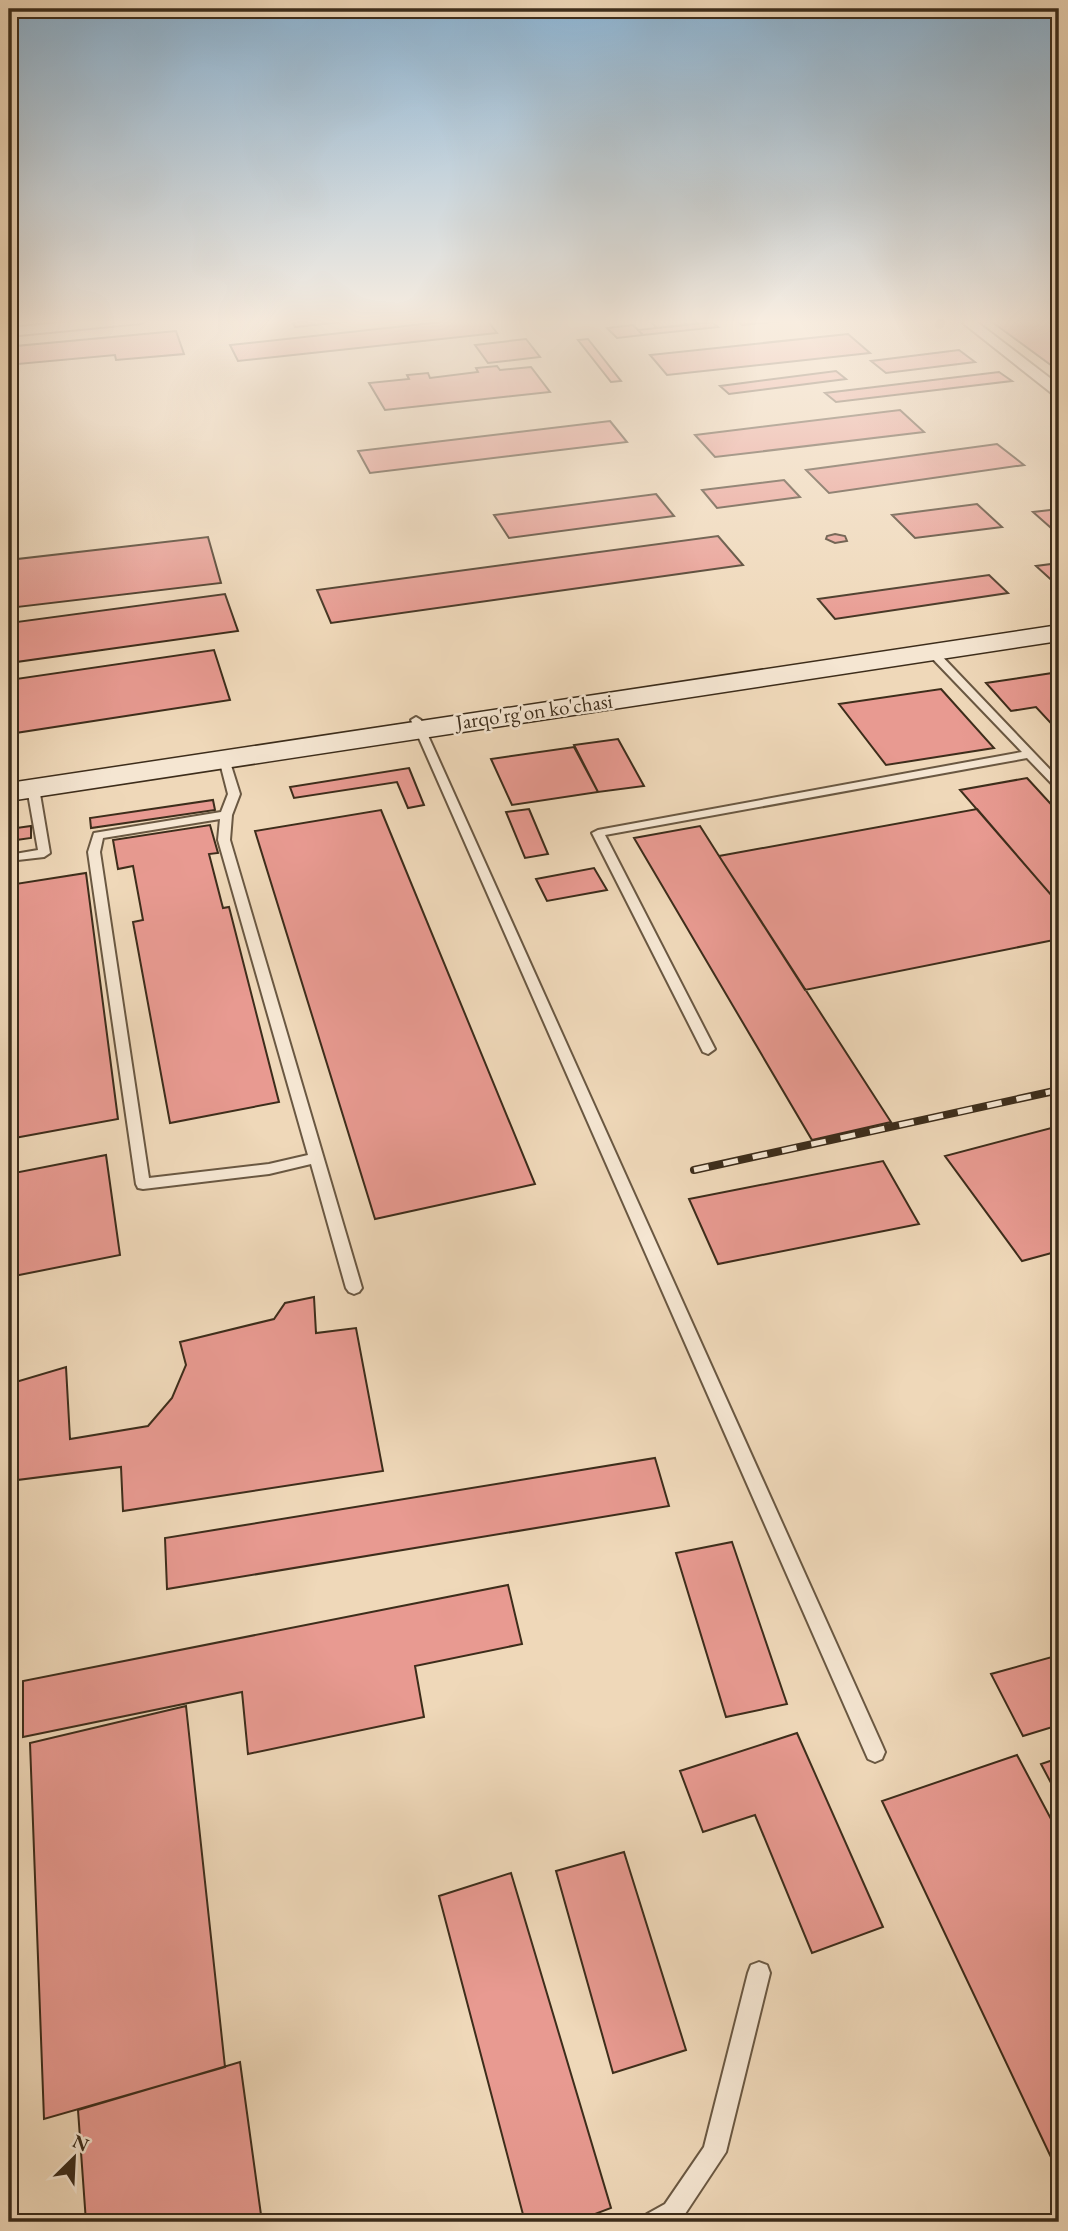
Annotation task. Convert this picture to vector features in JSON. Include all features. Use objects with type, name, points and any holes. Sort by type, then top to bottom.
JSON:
[{"type":"main road","name":"Jarqo'rg'on ko'chasi","points":[[17,788],[1059,625]]},
{"type":"main road","name":"Jarqo'rg'on ko'chasi","points":[[17,788],[224,759],[418,724],[1059,634]]},
{"type":"lane","points":[[932,652],[1059,785]]},
{"type":"lane","points":[[418,724],[875,1752]]},
{"type":"lane","points":[[708,1049],[598,833],[1029,754]]},
{"type":"lane","points":[[224,759],[234,794],[226,816],[224,840],[354,1287]]},
{"type":"lane","points":[[9,858],[44,853],[17,788]]},
{"type":"lane","points":[[226,816],[98,835],[94,852],[143,1184],[269,1169],[316,1158]]},
{"type":"lane","points":[[655,2222],[673,2212],[714,2152],[759,1973]]},
{"type":"building","points":[[592,423],[612,423],[627,442],[370,473],[358,451]]},
{"type":"building","points":[[792,423],[914,423],[924,432],[715,457],[695,435]]},
{"type":"building","points":[[997,444],[1024,465],[829,493],[806,470]]},
{"type":"building","points":[[784,480],[800,497],[717,508],[702,490]]},
{"type":"building","points":[[656,494],[674,516],[509,538],[494,515]]},
{"type":"building","points":[[977,504],[1002,527],[915,538],[892,515]]},
{"type":"building","points":[[1059,509],[1059,535],[1033,512]]},
{"type":"building","points":[[718,536],[743,565],[331,623],[317,590]]},
{"type":"building","points":[[827,536],[845,536],[847,541],[835,543],[826,539]]},
{"type":"building","points":[[208,537],[221,583],[9,608],[9,560]]},
{"type":"building","points":[[1059,563],[1059,586],[1036,566]]},
{"type":"building","points":[[989,575],[1008,593],[835,619],[818,599]]},
{"type":"building","points":[[225,594],[238,631],[9,663],[9,623]]},
{"type":"building","points":[[214,650],[230,700],[9,734],[9,680]]},
{"type":"building","points":[[1059,672],[1059,732],[1036,707],[1011,711],[986,683]]},
{"type":"building","points":[[941,689],[994,748],[886,765],[839,704]]},
{"type":"building","points":[[618,739],[644,786],[598,792],[574,745]]},
{"type":"building","points":[[574,747],[598,792],[512,805],[491,759]]},
{"type":"building","points":[[409,768],[424,805],[408,808],[397,782],[294,798],[290,787]]},
{"type":"building","points":[[1027,778],[1059,813],[1059,904],[960,790]]},
{"type":"building","points":[[213,800],[215,810],[91,828],[90,818]]},
{"type":"building","points":[[529,809],[548,854],[525,858],[506,812]]},
{"type":"building","points":[[977,809],[1059,904],[1059,939],[805,990],[719,856]]},
{"type":"building","points":[[381,810],[535,1184],[375,1219],[255,831]]},
{"type":"building","points":[[210,825],[218,853],[209,854],[223,908],[229,907],[279,1102],[170,1123],[133,922],[143,920],[133,866],[118,869],[113,840]]},
{"type":"building","points":[[31,826],[31,838],[9,841],[9,829]]},
{"type":"building","points":[[700,826],[891,1122],[812,1140],[634,838]]},
{"type":"building","points":[[594,868],[607,890],[547,901],[536,879]]},
{"type":"building","points":[[86,873],[118,1119],[9,1139],[9,885]]},
{"type":"building","points":[[1059,1126],[1059,1251],[1022,1261],[945,1156]]},
{"type":"building","points":[[106,1155],[120,1255],[9,1277],[9,1174]]},
{"type":"building","points":[[883,1161],[919,1224],[718,1264],[689,1199]]},
{"type":"building","points":[[314,1297],[316,1333],[356,1328],[383,1471],[123,1511],[121,1467],[9,1481],[9,1384],[66,1367],[70,1439],[148,1426],[172,1398],[186,1365],[180,1342],[274,1319],[285,1303]]},
{"type":"building","points":[[655,1458],[669,1506],[167,1589],[165,1538]]},
{"type":"building","points":[[732,1542],[787,1704],[726,1717],[676,1553]]},
{"type":"building","points":[[508,1585],[522,1644],[415,1666],[424,1717],[248,1754],[242,1692],[23,1737],[23,1681]]},
{"type":"building","points":[[1059,1655],[1059,1725],[1023,1736],[991,1674]]},
{"type":"building","points":[[186,1706],[225,2067],[44,2119],[30,1743]]},
{"type":"building","points":[[797,1733],[883,1927],[812,1953],[755,1815],[703,1832],[680,1771]]},
{"type":"building","points":[[1017,1755],[1059,1834],[1059,2174],[882,1801]]},
{"type":"building","points":[[1059,1758],[1059,1798],[1041,1764]]},
{"type":"building","points":[[624,1852],[686,2050],[613,2073],[556,1871]]},
{"type":"building","points":[[511,1873],[611,2208],[574,2222],[525,2222],[439,1896]]},
{"type":"building","points":[[240,2062],[262,2222],[86,2222],[78,2110]]},
{"type":"railway","points":[[694,1170],[1059,1090]]}]
